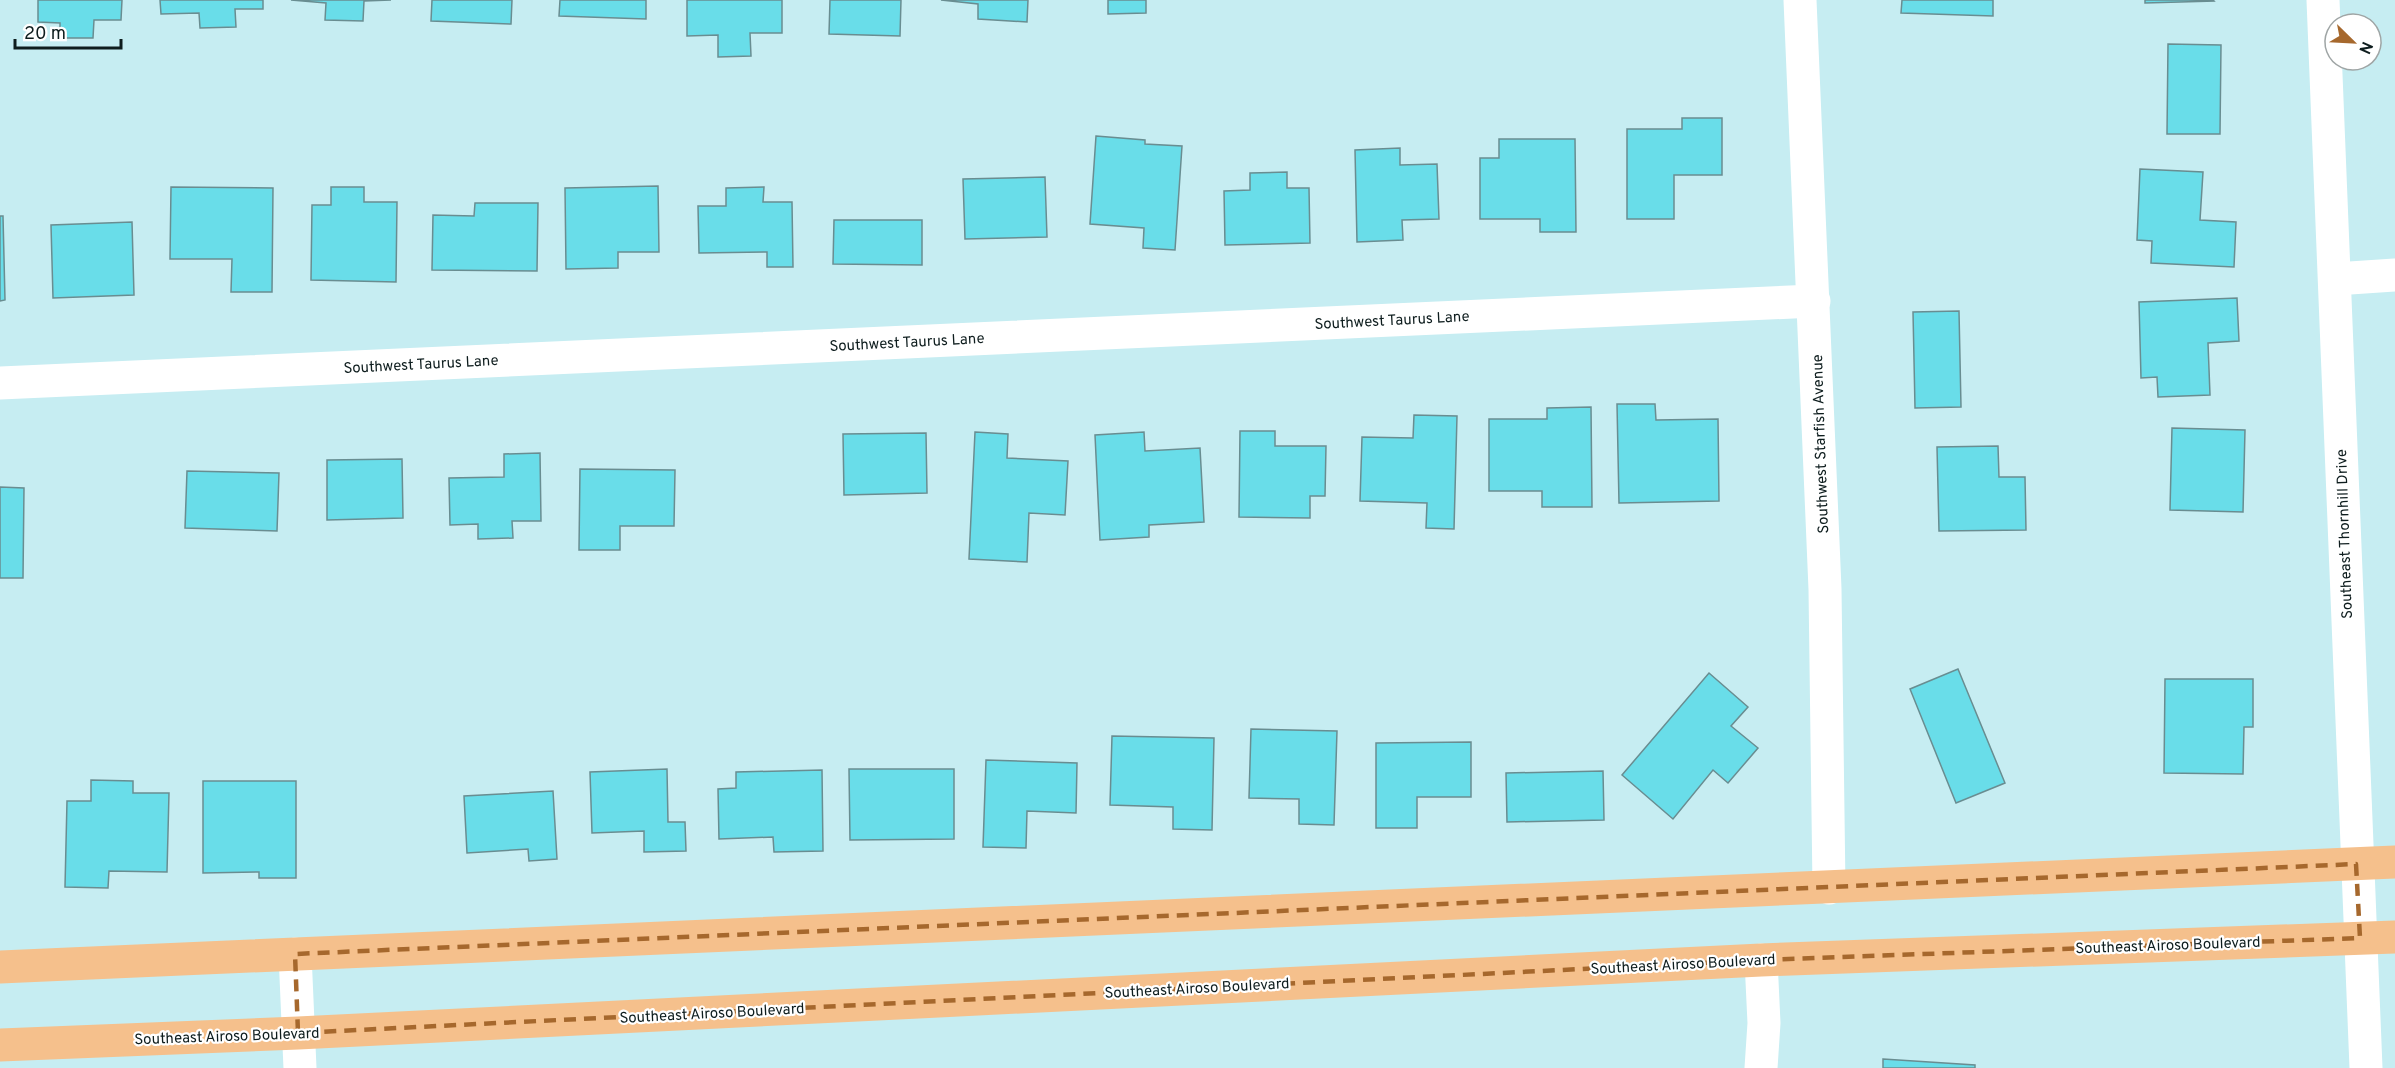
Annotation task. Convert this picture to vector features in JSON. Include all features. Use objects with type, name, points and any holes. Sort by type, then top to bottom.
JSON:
[{"type":"main road","points":[[0,967],[2395,862]]},
{"type":"main road","name":"Southeast Airoso Boulevard","points":[[0,1045],[298,1033],[1761,960],[2395,937]]},
{"type":"street","name":"Southwest Starfish Avenue","points":[[1800,0],[1825,589],[1829,888]]},
{"type":"street","name":"Southeast Thornhill Drive","points":[[2322,0],[2366,1068]]},
{"type":"street","points":[[2335,279],[2395,275]]},
{"type":"street","name":"Southwest Taurus Lane","points":[[0,383],[1814,301]]},
{"type":"street","points":[[295,954],[300,1068]]},
{"type":"street","points":[[1761,960],[1764,1023],[1761,1068]]},
{"type":"highlighted area","points":[[2356,864],[2360,938],[1761,960],[298,1033],[295,954]]},
{"type":"building","points":[[38,0],[122,0],[121,20],[94,20],[93,38],[60,38],[60,23],[38,22]]},
{"type":"building","points":[[160,0],[263,0],[263,9],[235,9],[236,27],[200,28],[199,13],[161,14]]},
{"type":"building","points":[[291,0],[391,0],[364,1],[363,21],[325,20],[326,3]]},
{"type":"building","points":[[432,0],[512,0],[511,24],[431,21]]},
{"type":"building","points":[[560,0],[646,0],[646,19],[559,16]]},
{"type":"building","points":[[687,0],[782,0],[782,33],[750,33],[751,56],[718,57],[718,35],[687,36]]},
{"type":"building","points":[[830,0],[901,0],[900,36],[829,34]]},
{"type":"building","points":[[941,0],[1028,0],[1027,22],[978,19],[978,4]]},
{"type":"building","points":[[1108,0],[1146,0],[1146,13],[1108,14]]},
{"type":"building","points":[[1902,0],[1993,0],[1993,16],[1901,13]]},
{"type":"building","points":[[2145,0],[2213,0],[2214,1],[2145,3]]},
{"type":"building","points":[[2168,44],[2221,45],[2220,134],[2167,134]]},
{"type":"building","points":[[1682,118],[1722,118],[1722,175],[1674,175],[1674,219],[1627,219],[1627,129],[1682,129]]},
{"type":"building","points":[[1096,136],[1145,140],[1145,144],[1182,146],[1175,250],[1143,248],[1144,228],[1090,224]]},
{"type":"building","points":[[1499,139],[1575,139],[1576,232],[1540,232],[1540,219],[1480,219],[1480,158],[1499,158]]},
{"type":"building","points":[[1400,148],[1400,165],[1437,164],[1439,219],[1402,220],[1403,240],[1357,242],[1355,150]]},
{"type":"building","points":[[2140,169],[2203,172],[2200,220],[2236,222],[2234,267],[2151,263],[2152,241],[2137,240]]},
{"type":"building","points":[[1287,172],[1287,188],[1309,188],[1310,243],[1225,245],[1224,191],[1250,190],[1250,173]]},
{"type":"building","points":[[1045,177],[1047,237],[965,239],[963,179]]},
{"type":"building","points":[[658,186],[659,252],[618,252],[618,268],[566,269],[565,188]]},
{"type":"building","points":[[171,187],[273,188],[272,292],[231,292],[232,259],[170,259]]},
{"type":"building","points":[[331,187],[364,187],[364,202],[397,202],[396,282],[311,280],[312,205],[331,205]]},
{"type":"building","points":[[764,187],[763,202],[792,202],[793,267],[767,267],[767,252],[699,253],[698,206],[726,206],[726,188]]},
{"type":"building","points":[[475,203],[538,203],[537,271],[432,270],[433,215],[474,216]]},
{"type":"building","points":[[0,216],[3,216],[5,300],[0,301]]},
{"type":"building","points":[[834,220],[922,220],[922,265],[833,264]]},
{"type":"building","points":[[132,222],[134,295],[53,298],[51,225]]},
{"type":"building","points":[[2237,298],[2239,341],[2208,343],[2210,395],[2158,397],[2157,377],[2141,378],[2139,302]]},
{"type":"building","points":[[1959,311],[1961,407],[1915,408],[1913,312]]},
{"type":"building","points":[[1617,404],[1655,404],[1656,420],[1718,419],[1719,501],[1619,503]]},
{"type":"building","points":[[1591,407],[1592,507],[1542,507],[1542,491],[1489,491],[1489,419],[1547,419],[1547,408]]},
{"type":"building","points":[[1414,415],[1457,416],[1454,529],[1426,528],[1427,503],[1360,501],[1362,437],[1413,438]]},
{"type":"building","points":[[2172,428],[2245,430],[2243,512],[2170,510]]},
{"type":"building","points":[[1240,431],[1275,431],[1275,446],[1326,446],[1325,496],[1310,496],[1310,518],[1239,517]]},
{"type":"building","points":[[975,432],[1008,434],[1007,458],[1068,461],[1065,515],[1029,513],[1027,562],[969,559]]},
{"type":"building","points":[[1144,432],[1145,451],[1200,448],[1204,522],[1149,525],[1149,537],[1100,540],[1095,435]]},
{"type":"building","points":[[926,433],[927,493],[844,495],[843,434]]},
{"type":"building","points":[[1998,446],[1999,477],[2025,477],[2026,530],[1939,531],[1937,447]]},
{"type":"building","points":[[540,453],[541,521],[512,521],[513,538],[478,539],[478,524],[450,525],[449,478],[504,477],[504,454]]},
{"type":"building","points":[[402,459],[403,518],[327,520],[327,460]]},
{"type":"building","points":[[580,469],[675,470],[674,526],[620,526],[620,550],[579,550]]},
{"type":"building","points":[[187,471],[279,473],[277,531],[185,528]]},
{"type":"building","points":[[0,487],[24,488],[23,578],[0,578]]},
{"type":"building","points":[[1958,669],[2005,783],[1956,803],[1910,689]]},
{"type":"building","points":[[1709,673],[1748,707],[1731,726],[1758,748],[1728,783],[1713,770],[1673,819],[1622,775]]},
{"type":"building","points":[[2165,679],[2253,679],[2253,727],[2244,727],[2243,774],[2164,773]]},
{"type":"building","points":[[1251,729],[1337,731],[1334,825],[1299,824],[1299,799],[1249,798]]},
{"type":"building","points":[[1112,736],[1214,738],[1212,830],[1173,829],[1173,807],[1110,805]]},
{"type":"building","points":[[1471,742],[1471,797],[1417,797],[1417,828],[1376,828],[1376,743]]},
{"type":"building","points":[[986,760],[1077,763],[1076,813],[1027,811],[1026,848],[983,847]]},
{"type":"building","points":[[667,769],[668,822],[685,822],[686,851],[644,852],[644,831],[592,833],[590,772]]},
{"type":"building","points":[[849,769],[954,769],[954,839],[850,840]]},
{"type":"building","points":[[822,770],[823,851],[774,852],[773,837],[719,839],[718,789],[736,788],[736,772]]},
{"type":"building","points":[[1603,771],[1604,820],[1507,822],[1506,773]]},
{"type":"building","points":[[91,780],[133,781],[133,793],[169,793],[167,872],[109,871],[108,888],[65,887],[67,801],[91,801]]},
{"type":"building","points":[[203,781],[296,781],[296,878],[259,878],[259,872],[203,873]]},
{"type":"building","points":[[553,791],[557,859],[529,861],[528,849],[467,853],[464,796]]},
{"type":"building","points":[[1883,1059],[1975,1065],[1975,1068],[1883,1068]]}]
